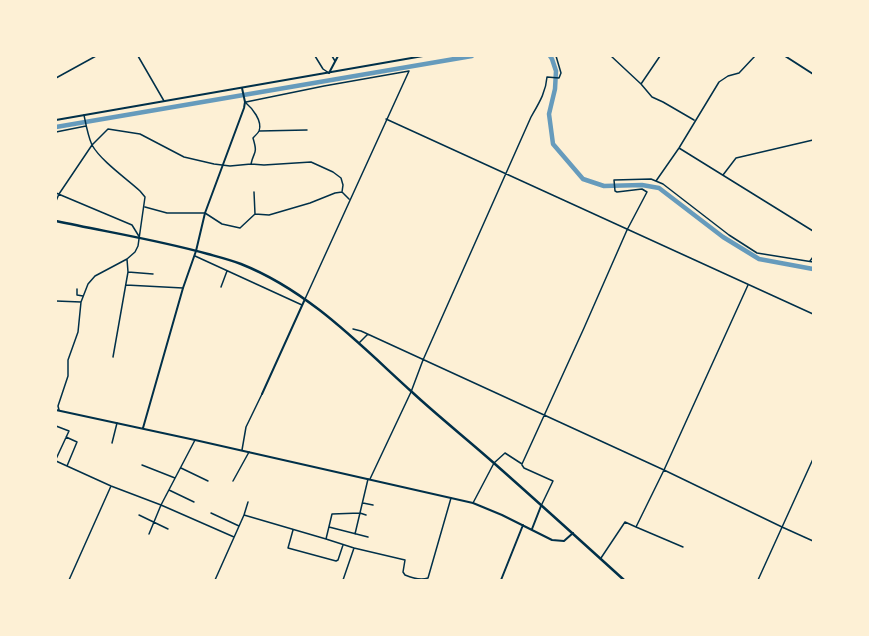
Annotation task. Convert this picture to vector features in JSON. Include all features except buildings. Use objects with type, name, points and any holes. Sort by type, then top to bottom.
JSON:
[{"type":"main road","points":[[56,222],[112,234],[140,238],[196,251],[240,264],[276,280],[305,299],[341,326],[411,392],[494,463],[624,580]]},
{"type":"street","points":[[56,78],[96,56]]},
{"type":"street","points":[[138,56],[164,101]]},
{"type":"street","points":[[315,56],[322,69],[329,73]]},
{"type":"street","points":[[332,56],[335,61]]},
{"type":"street","points":[[329,73],[338,56]]},
{"type":"street","points":[[56,120],[423,56]]},
{"type":"street","points":[[355,534],[369,479],[411,392],[423,360],[531,117],[543,95],[546,88],[547,76],[559,78],[561,73],[556,56]]},
{"type":"street","points":[[611,56],[652,96],[694,120]]},
{"type":"street","points":[[641,84],[660,56]]},
{"type":"street","points":[[656,181],[679,148],[694,120],[719,82],[728,76],[739,73],[755,56]]},
{"type":"street","points":[[785,56],[813,74]]},
{"type":"street","points":[[242,450],[246,427],[409,71],[245,102]]},
{"type":"street","points":[[143,428],[183,288],[195,256],[205,214],[244,108],[245,102],[242,88]]},
{"type":"street","points":[[245,102],[251,107],[260,123],[259,131],[252,138],[256,152],[251,164]]},
{"type":"street","points":[[84,115],[92,145],[100,155],[145,197],[140,238],[135,252],[127,259],[95,276],[88,284],[83,296],[78,332],[68,360],[68,376],[58,410],[242,450],[473,503],[559,542],[564,541],[573,533]]},
{"type":"street","points":[[386,119],[813,314]]},
{"type":"street","points":[[56,132],[86,126]]},
{"type":"street","points":[[56,201],[59,194],[92,145],[108,128],[123,130],[146,137],[184,157],[223,165],[264,165],[311,162],[333,172],[341,178],[343,185],[342,192]]},
{"type":"street","points":[[259,131],[306,130]]},
{"type":"street","points":[[723,175],[736,158],[813,140]]},
{"type":"street","points":[[679,148],[813,231]]},
{"type":"street","points":[[522,464],[627,230],[647,192],[642,189],[617,192],[615,191],[614,180],[651,179],[663,184],[673,190],[729,235],[757,253],[812,262],[813,257]]},
{"type":"street","points":[[254,192],[255,214]]},
{"type":"street","points":[[342,192],[350,200]]},
{"type":"street","points":[[144,207],[167,213],[205,214],[222,224],[240,228],[255,214],[269,215],[342,192]]},
{"type":"street","points":[[56,193],[132,225],[140,238]]},
{"type":"street","points":[[195,256],[302,305]]},
{"type":"street","points":[[113,357],[128,272],[127,259]]},
{"type":"street","points":[[221,287],[227,271]]},
{"type":"street","points":[[128,272],[153,274]]},
{"type":"street","points":[[126,285],[183,288]]},
{"type":"street","points":[[636,527],[664,470],[748,285]]},
{"type":"street","points":[[77,289],[77,295],[83,296]]},
{"type":"street","points":[[56,301],[81,302]]},
{"type":"street","points":[[353,329],[367,334],[664,470],[813,541]]},
{"type":"street","points":[[359,343],[367,334]]},
{"type":"street","points":[[112,443],[117,423]]},
{"type":"street","points":[[56,426],[69,431],[56,460],[111,486],[161,505],[234,537]]},
{"type":"street","points":[[66,437],[77,442],[80,441]]},
{"type":"street","points":[[149,534],[161,505],[195,440]]},
{"type":"street","points":[[67,466],[77,442]]},
{"type":"street","points":[[233,481],[249,452]]},
{"type":"street","points":[[473,503],[494,463],[505,453],[522,464],[524,468],[553,481],[532,529]]},
{"type":"street","points":[[758,580],[813,459]]},
{"type":"street","points":[[142,464],[175,478]]},
{"type":"street","points":[[181,468],[208,481]]},
{"type":"street","points":[[69,580],[111,486]]},
{"type":"street","points":[[169,490],[194,502]]},
{"type":"street","points":[[244,515],[326,538],[343,545],[406,560],[403,572],[405,575],[420,580],[428,578],[451,498]]},
{"type":"street","points":[[215,580],[244,515],[248,502]]},
{"type":"street","points":[[363,503],[374,505]]},
{"type":"street","points":[[211,513],[239,526]]},
{"type":"street","points":[[326,538],[332,514],[360,513],[366,515]]},
{"type":"street","points":[[139,515],[168,529]]},
{"type":"street","points":[[601,559],[625,522],[683,547]]},
{"type":"street","points":[[501,580],[523,525]]},
{"type":"street","points":[[329,527],[368,537]]},
{"type":"street","points":[[294,530],[288,548],[336,561],[338,560],[343,545]]},
{"type":"street","points":[[343,580],[354,548]]},
{"type":"waterway","points":[[56,127],[472,56]]},
{"type":"waterway","points":[[550,56],[556,71],[555,89],[549,114],[553,144],[583,179],[604,186],[642,185],[659,188],[723,237],[759,259],[813,269]]}]
